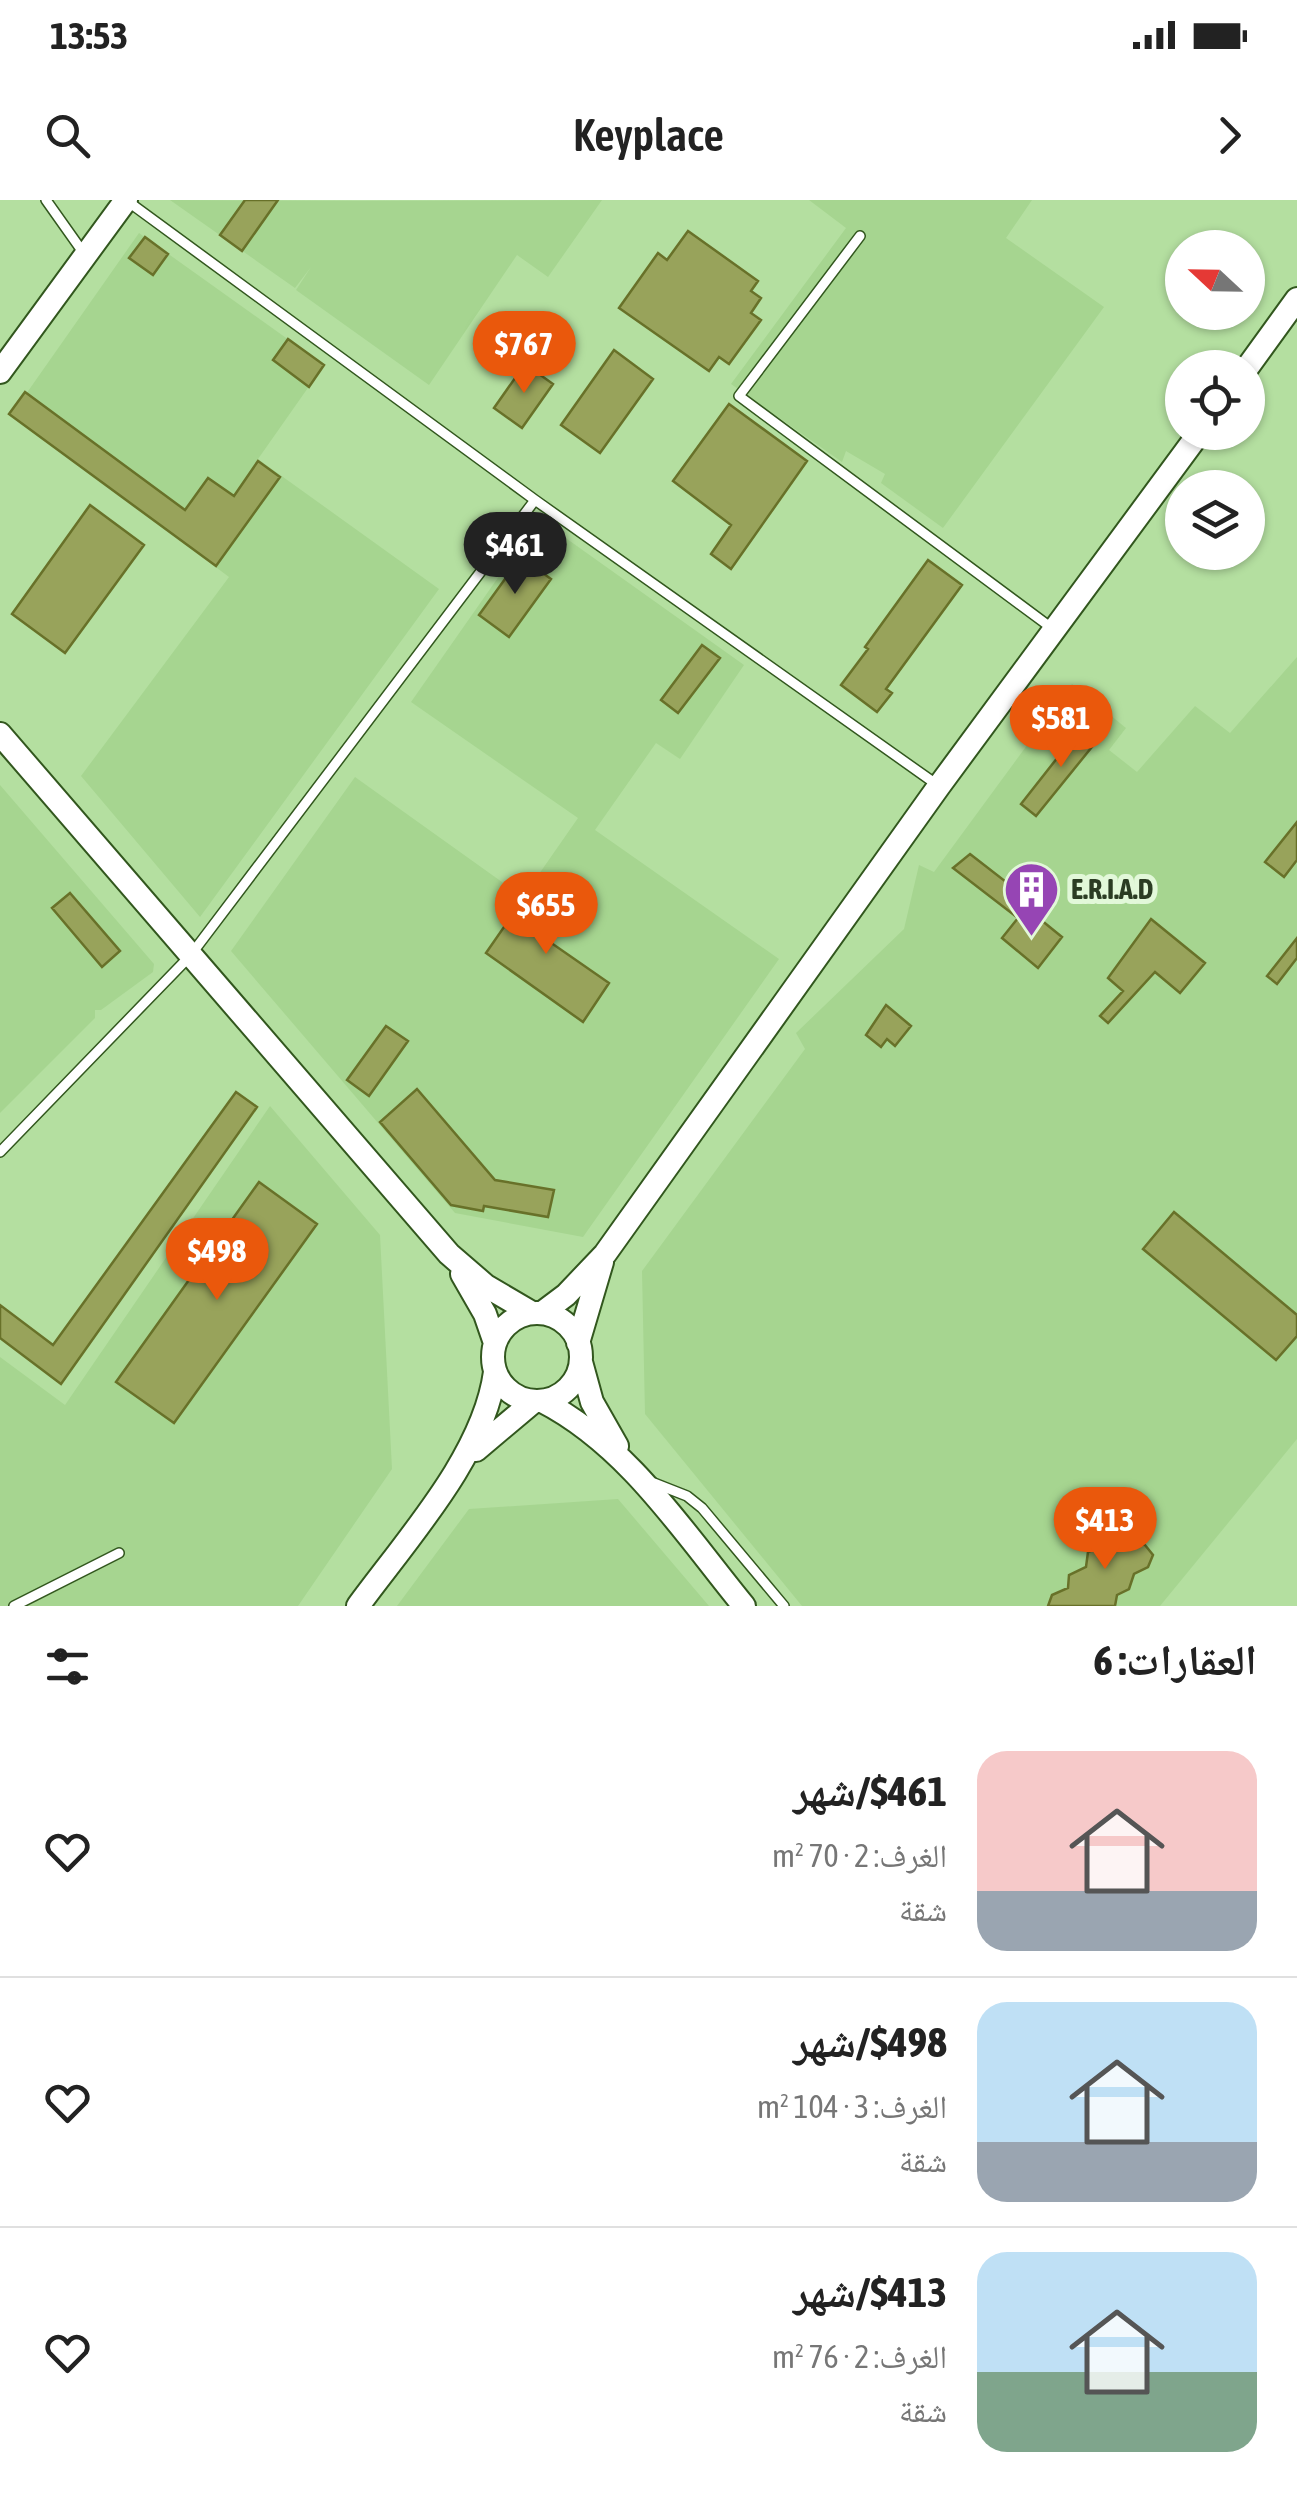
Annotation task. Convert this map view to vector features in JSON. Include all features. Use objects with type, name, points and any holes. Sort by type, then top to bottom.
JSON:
[{"type":"street","points":[[0,372],[126,200]]},
{"type":"street","points":[[1260,350],[1297,298]]},
{"type":"street","points":[[495,1343],[505,1326],[566,1295],[605,1254],[938,786],[1187,450]]},
{"type":"street","points":[[0,734],[449,1254],[497,1294],[560,1320],[580,1352],[592,1402],[633,1472]]},
{"type":"street","points":[[358,1606],[459,1466],[487,1410],[495,1372],[495,1343],[478,1301],[449,1254]]},
{"type":"street","points":[[459,1466],[498,1428],[537,1402],[568,1389],[605,1254]]},
{"type":"street","points":[[495,1372],[514,1396],[537,1402],[577,1422],[633,1472],[744,1606]]},
{"type":"lane","points":[[46,200],[86,256]]},
{"type":"lane","points":[[126,200],[535,500],[938,786]]},
{"type":"lane","points":[[860,236],[739,396],[1056,631]]},
{"type":"lane","points":[[0,1152],[190,956],[535,500]]},
{"type":"lane","points":[[633,1472],[695,1502],[784,1606]]},
{"type":"lane","points":[[14,1606],[119,1553]]},
{"type":"shaded area","points":[[170,200],[602,200],[548,277],[517,255],[429,385],[296,290],[311,267],[295,288]]},
{"type":"shaded area","points":[[809,200],[1032,200],[1006,238],[1104,307],[943,528],[881,483],[885,474],[846,451],[842,462],[731,384],[846,228]]},
{"type":"shaded area","points":[[139,233],[324,365],[258,459],[439,589],[200,917],[81,776],[229,577],[12,414]]},
{"type":"shaded area","points":[[539,519],[744,665],[680,759],[656,743],[595,830],[779,959],[583,1237],[455,1213],[231,951],[355,777],[523,897],[578,818],[411,702]]},
{"type":"shaded area","points":[[1297,657],[1297,1439],[1160,1606],[802,1606],[645,1414],[642,1271],[805,1049],[796,1033],[904,929],[919,865],[934,872],[1072,684],[1126,728],[1109,750],[1137,772],[1195,706],[1230,733]]},
{"type":"shaded area","points":[[0,785],[154,964],[153,972],[101,1010],[95,1010],[95,1018],[0,1113]]},
{"type":"shaded area","points":[[270,1106],[380,1235],[392,1469],[298,1606],[0,1606],[0,1357],[65,1405]]},
{"type":"shaded area","points":[[618,1499],[709,1606],[397,1606],[469,1509]]},
{"type":"building","points":[[245,200],[278,200],[242,251],[220,235]]},
{"type":"building","points":[[688,231],[758,281],[751,291],[761,298],[751,313],[761,320],[729,364],[719,357],[709,371],[619,308],[658,253],[667,260]]},
{"type":"building","points":[[145,237],[168,254],[153,275],[129,258]]},
{"type":"building","points":[[288,339],[324,365],[309,387],[273,360]]},
{"type":"building","points":[[614,350],[653,379],[600,453],[561,425]]},
{"type":"building","points":[[525,364],[553,384],[522,428],[494,408]]},
{"type":"building","points":[[25,392],[185,510],[208,478],[234,496],[258,461],[280,477],[216,566],[9,414]]},
{"type":"building","points":[[729,404],[807,461],[731,569],[711,554],[731,525],[673,481]]},
{"type":"building","points":[[90,505],[144,545],[65,653],[12,614]]},
{"type":"building","points":[[521,557],[551,579],[509,637],[479,615]]},
{"type":"building","points":[[928,560],[962,585],[886,689],[892,693],[877,712],[841,685]]},
{"type":"building","points":[[702,645],[720,658],[678,713],[661,700]]},
{"type":"building","points":[[1084,724],[1100,737],[1036,816],[1021,804]]},
{"type":"building","points":[[1297,822],[1297,860],[1284,877],[1265,862]]},
{"type":"building","points":[[970,854],[1019,892],[1014,898],[1062,937],[1038,968],[1002,938],[1018,918],[953,868]]},
{"type":"building","points":[[538,878],[560,894],[534,931],[609,983],[583,1022],[486,953]]},
{"type":"building","points":[[70,893],[120,951],[102,967],[52,908]]},
{"type":"building","points":[[1151,919],[1205,963],[1180,993],[1155,972],[1108,1023],[1100,1016],[1123,991],[1108,978]]},
{"type":"building","points":[[1297,938],[1297,958],[1277,984],[1267,976]]},
{"type":"building","points":[[886,1005],[911,1026],[895,1046],[887,1039],[881,1047],[866,1035]]},
{"type":"building","points":[[386,1026],[408,1041],[369,1096],[347,1080]]},
{"type":"building","points":[[417,1089],[495,1180],[554,1190],[548,1217],[484,1206],[483,1211],[451,1205],[380,1122]]},
{"type":"building","points":[[236,1092],[257,1107],[61,1384],[0,1338],[0,1305],[53,1345]]},
{"type":"building","points":[[259,1182],[317,1224],[174,1423],[116,1382]]},
{"type":"building","points":[[1174,1212],[1297,1315],[1297,1336],[1276,1360],[1143,1249]]},
{"type":"building","points":[[1117,1524],[1128,1531],[1132,1541],[1145,1545],[1153,1555],[1148,1567],[1134,1574],[1129,1589],[1117,1595],[1115,1606],[1048,1606],[1052,1595],[1068,1588],[1069,1575],[1086,1567],[1088,1552],[1104,1546],[1105,1530]]},
{"type":"place","name":"E.R.I.A.D","points":[[1032,938]]}]
